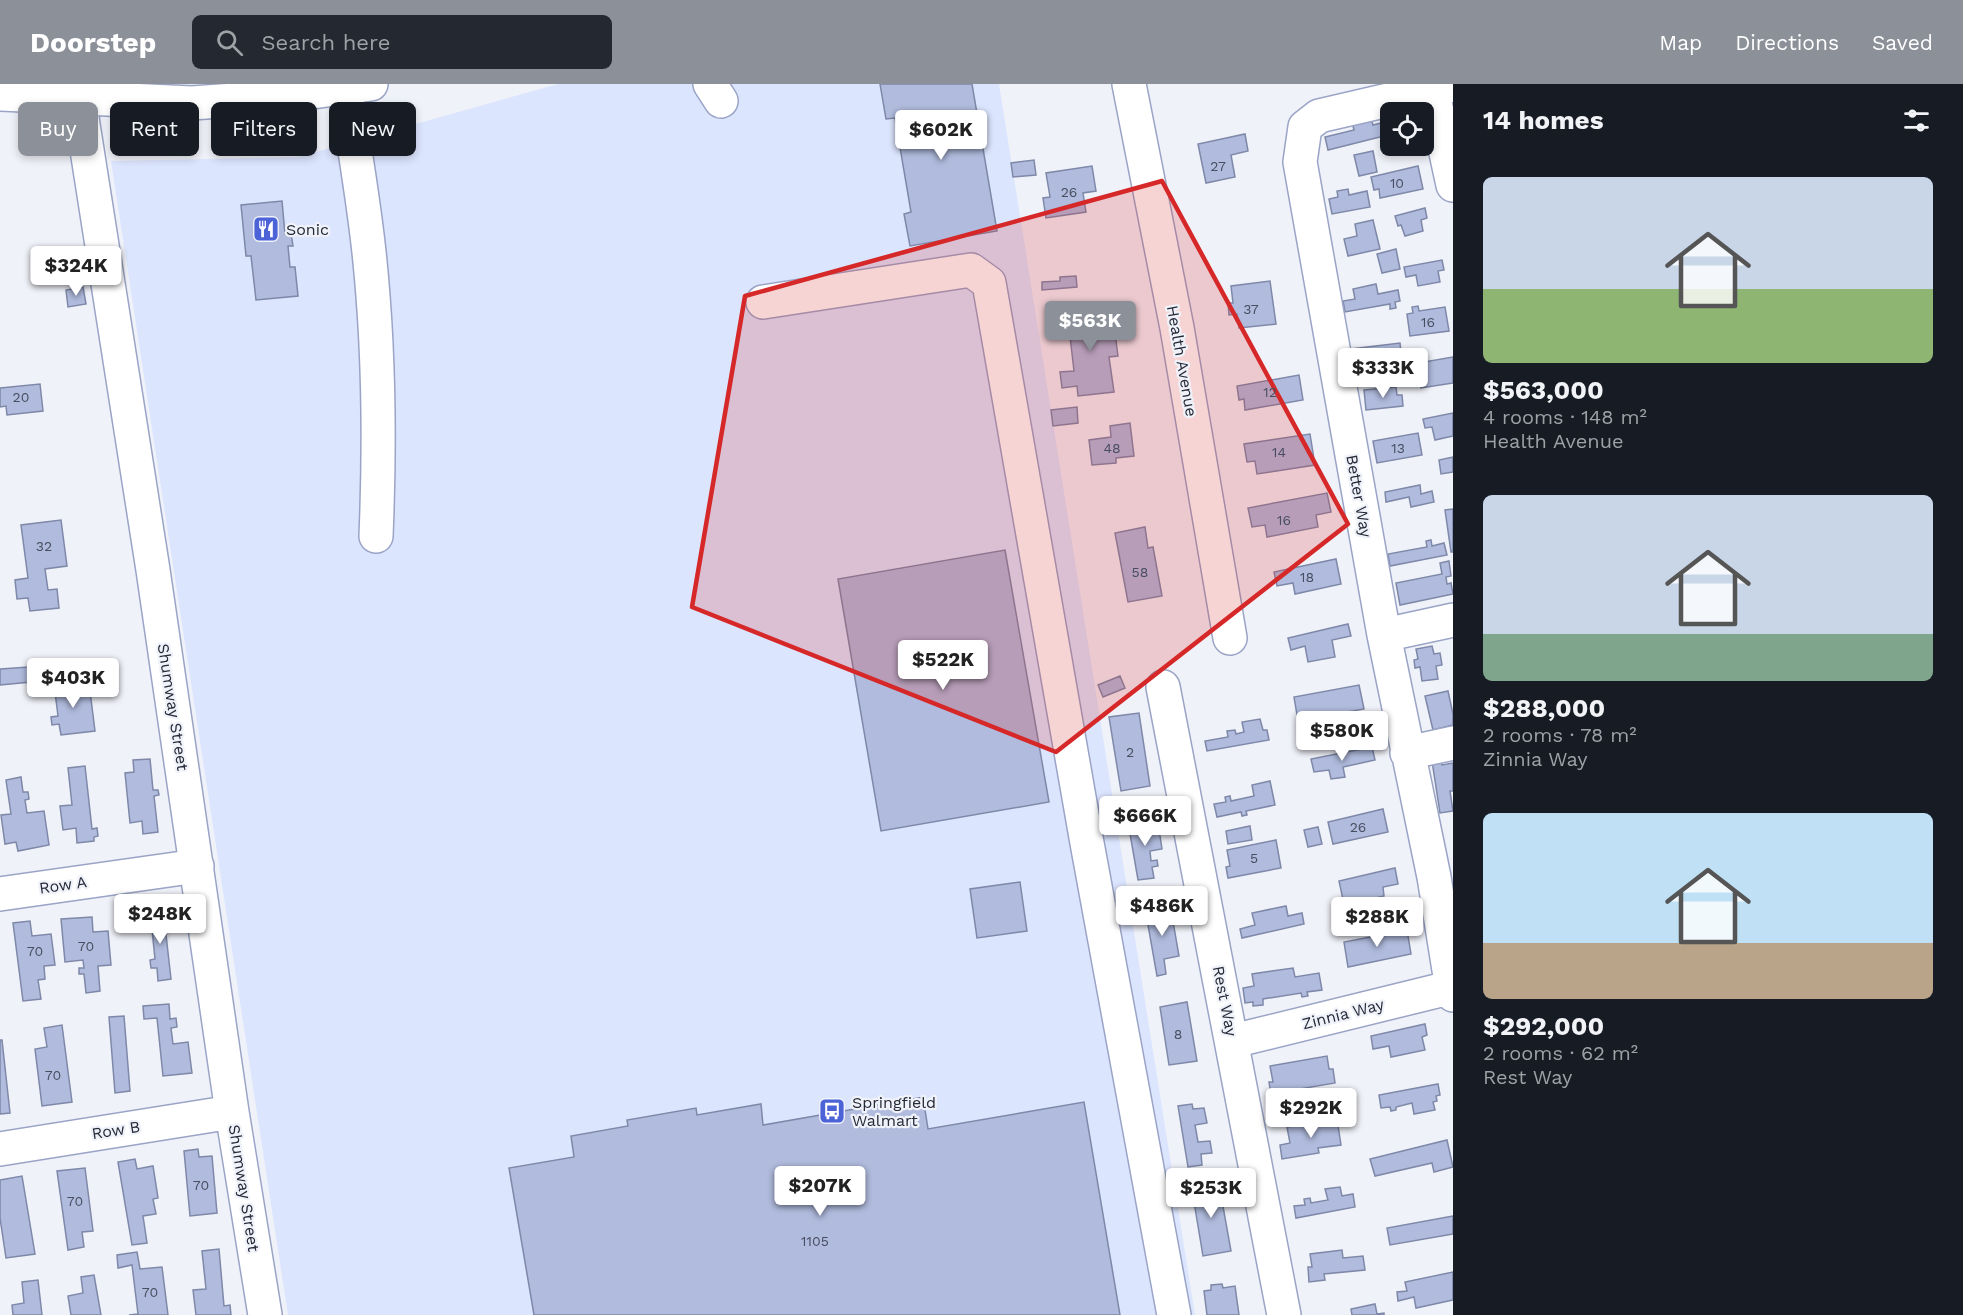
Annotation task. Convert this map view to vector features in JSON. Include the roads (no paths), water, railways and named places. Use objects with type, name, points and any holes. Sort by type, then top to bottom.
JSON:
[{"type":"street","points":[[710,84],[721,101],[721,84]]},
{"type":"street","name":"Health Avenue","points":[[1129,84],[1177,328],[1230,638]]},
{"type":"street","points":[[0,94],[73,92],[192,104],[276,98],[358,86],[362,198],[374,317],[379,413],[376,536]]},
{"type":"street","points":[[1439,86],[1453,185]]},
{"type":"street","name":"Better Way","points":[[1439,86],[1319,116],[1305,127],[1300,162],[1407,753],[1444,875],[1452,990]]},
{"type":"street","name":"Shumway Street","points":[[73,92],[151,558],[232,1112],[265,1315]]},
{"type":"street","points":[[763,302],[971,270],[989,283],[1083,819],[1174,1315]]},
{"type":"street","points":[[1384,635],[1453,620]]},
{"type":"street","name":"Rest Way","points":[[1163,687],[1284,1315]]},
{"type":"street","points":[[1407,753],[1453,743]]},
{"type":"street","name":"Row A","points":[[0,894],[197,866]]},
{"type":"street","name":"Zinnia Way","points":[[1233,1041],[1452,990]]},
{"type":"street","name":"Row B","points":[[0,1149],[232,1112]]},
{"type":"place","name":"Sonic","points":[[266,229]]},
{"type":"place","name":"Springfield Walmart","points":[[832,1111]]}]
